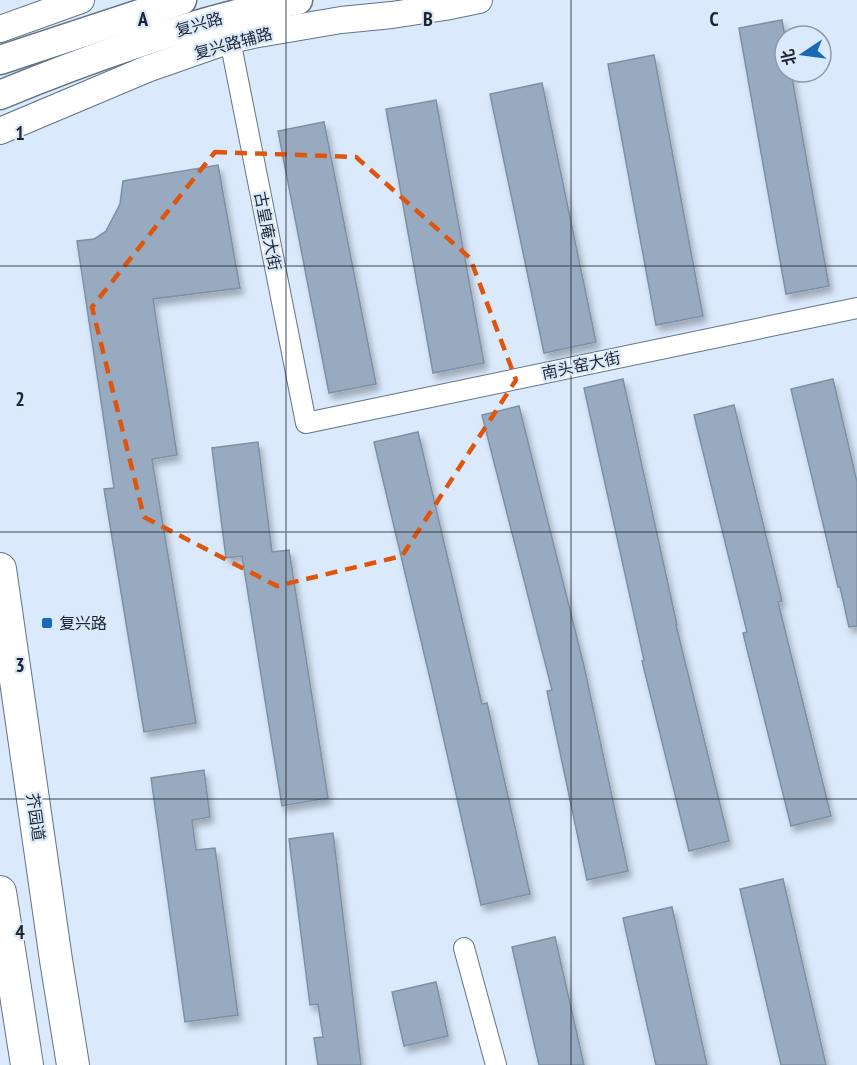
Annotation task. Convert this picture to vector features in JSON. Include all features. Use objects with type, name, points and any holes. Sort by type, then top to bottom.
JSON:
[{"type":"main road","name":"复兴路","points":[[0,60],[182,0]]},
{"type":"main road","name":"复兴路","points":[[0,95],[82,63],[180,29],[229,15],[298,0]]},
{"type":"main road","name":"芥园道","points":[[0,569],[73,1065]]},
{"type":"main road","points":[[0,892],[27,1065]]},
{"type":"street","points":[[0,29],[81,0]]},
{"type":"street","name":"复兴路辅路","points":[[0,131],[147,69],[230,40],[341,20],[392,15],[479,0]]},
{"type":"street","name":"古皇庵大街","points":[[230,40],[306,423]]},
{"type":"street","name":"南头窑大街","points":[[306,423],[857,308]]},
{"type":"street","points":[[464,948],[496,1065]]},
{"type":"highlighted area","points":[[215,152],[356,157],[470,258],[516,380],[402,556],[277,586],[144,517],[92,307]]},
{"type":"building","points":[[782,20],[783,24],[773,24],[773,84],[793,84],[829,286],[786,294],[739,28]]},
{"type":"building","points":[[654,55],[703,316],[656,325],[608,64]]},
{"type":"building","points":[[542,83],[596,342],[544,353],[490,94]]},
{"type":"building","points":[[436,100],[484,363],[433,373],[386,109]]},
{"type":"building","points":[[324,122],[376,384],[329,393],[278,131]]},
{"type":"building","points":[[218,165],[240,288],[153,299],[177,455],[152,459],[196,723],[144,732],[104,489],[114,488],[77,241],[94,239],[106,231],[120,204],[123,181]]},
{"type":"building","points":[[623,379],[676,625],[729,841],[689,851],[642,661],[644,660],[584,388]]},
{"type":"building","points":[[833,379],[857,482],[857,626],[849,627],[791,389]]},
{"type":"building","points":[[734,405],[782,601],[778,602],[831,816],[791,826],[743,633],[747,632],[694,415]]},
{"type":"building","points":[[519,406],[584,666],[628,871],[587,880],[547,691],[552,690],[482,415]]},
{"type":"building","points":[[418,432],[482,704],[487,703],[530,894],[481,905],[374,442]]},
{"type":"building","points":[[258,442],[272,552],[289,550],[328,798],[282,806],[242,556],[226,558],[212,448]]},
{"type":"building","points":[[204,770],[210,817],[192,820],[196,850],[215,848],[238,1015],[185,1022],[151,778]]},
{"type":"building","points":[[333,833],[361,1065],[318,1065],[314,1038],[323,1037],[318,1004],[310,1005],[289,839]]},
{"type":"building","points":[[783,879],[826,1065],[781,1065],[740,889]]},
{"type":"building","points":[[672,907],[707,1065],[656,1065],[623,918]]},
{"type":"building","points":[[555,937],[584,1065],[539,1065],[512,947]]},
{"type":"building","points":[[436,982],[448,1036],[404,1046],[392,992]]},
{"type":"place","name":"复兴路","points":[[47,623]]}]
